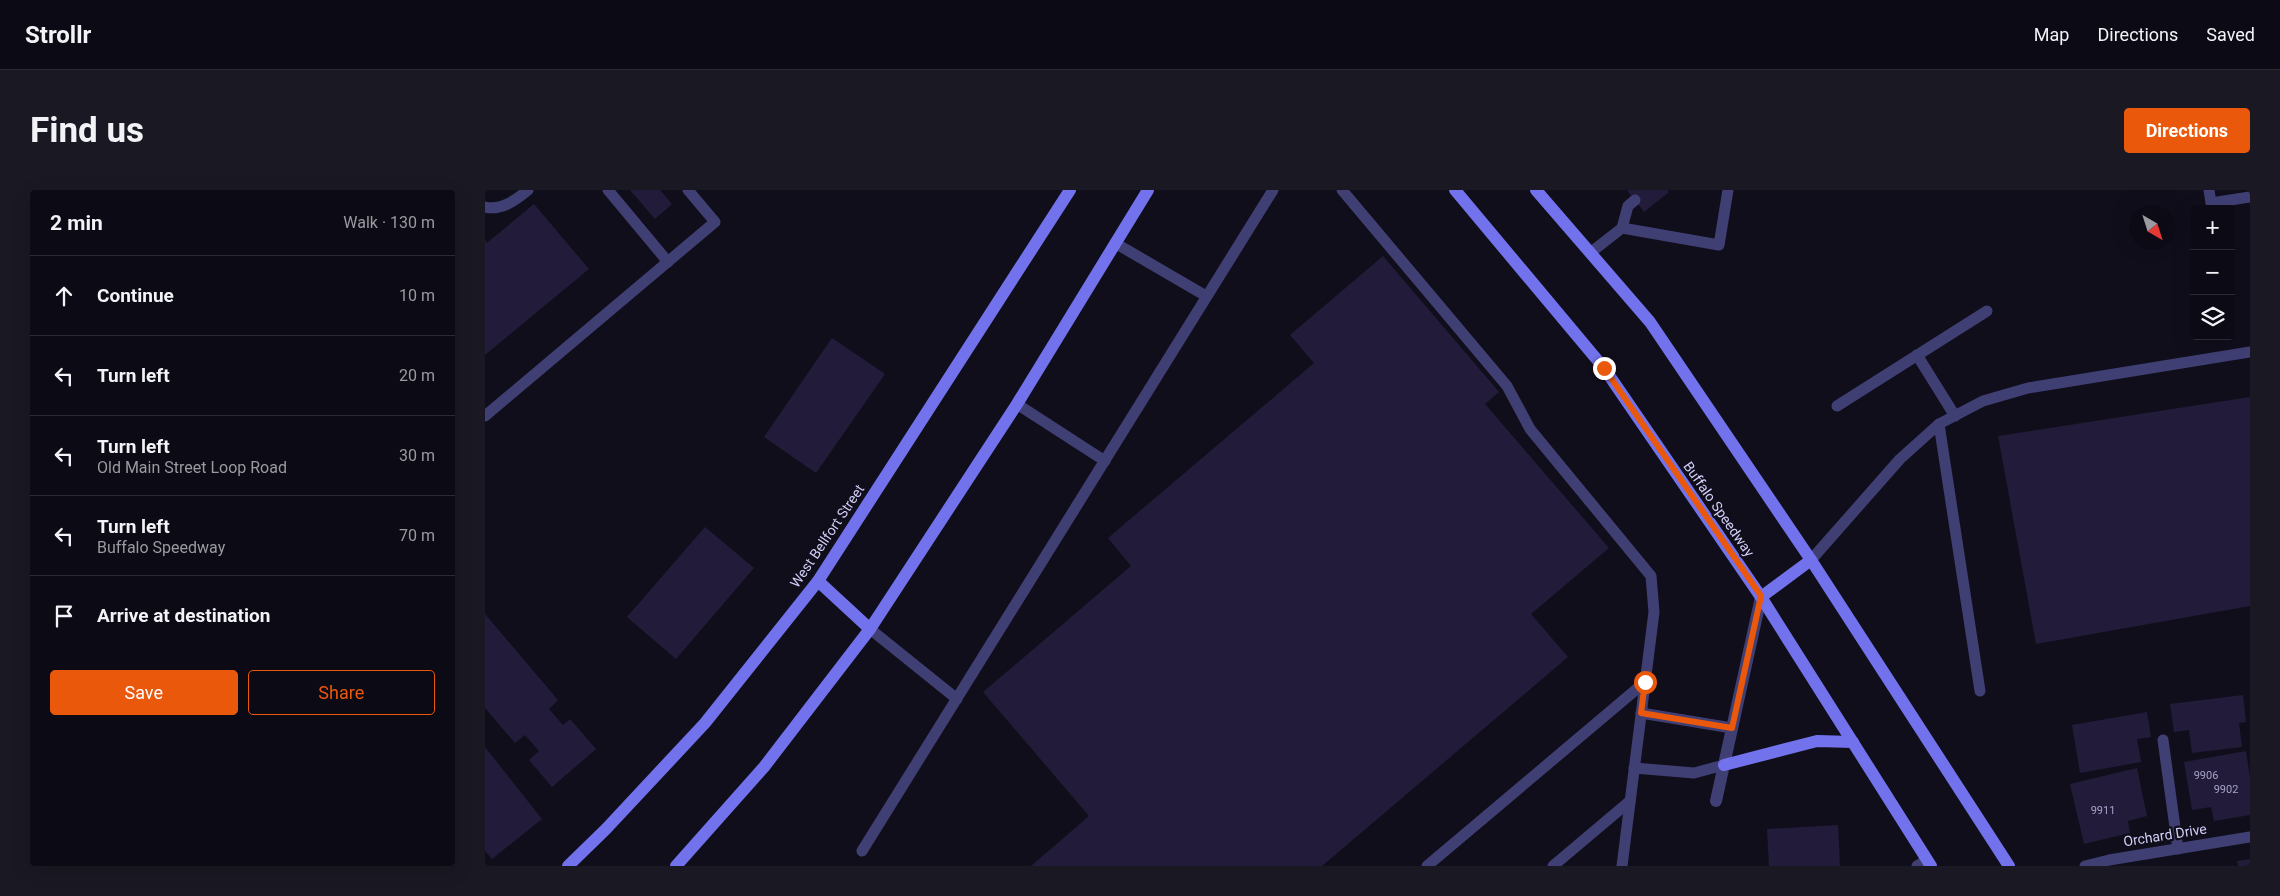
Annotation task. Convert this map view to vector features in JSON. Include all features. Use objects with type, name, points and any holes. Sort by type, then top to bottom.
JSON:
[{"type":"main road","name":"West Bellfort Street","points":[[569,866],[705,723],[817,580],[1070,190]]},
{"type":"main road","points":[[676,866],[764,767],[870,629],[1017,404],[1148,190]]},
{"type":"main road","name":"Buffalo Speedway","points":[[1455,190],[1604,368],[1761,596],[1853,742],[1925,864]]},
{"type":"main road","points":[[1536,190],[1650,322],[1811,560],[2009,866]]},
{"type":"main road","points":[[1761,596],[1811,560]]},
{"type":"main road","points":[[817,580],[870,629]]},
{"type":"main road","points":[[1724,764],[1817,741],[1853,742]]},
{"type":"street","points":[[1716,801],[1761,596]]},
{"type":"lane","points":[[485,207],[490,208],[512,203],[528,190]]},
{"type":"lane","points":[[608,190],[668,262]]},
{"type":"lane","points":[[485,416],[715,222],[688,190]]},
{"type":"lane","points":[[862,851],[1273,190]]},
{"type":"lane","points":[[1342,190],[1507,386],[1530,429],[1651,576],[1655,612],[1622,866]]},
{"type":"lane","points":[[1622,228],[1719,245],[1728,190]]},
{"type":"lane","points":[[2209,190],[2211,203],[2250,197]]},
{"type":"lane","points":[[1590,253],[1622,228],[1628,206],[1635,200]]},
{"type":"lane","points":[[1115,243],[1207,296]]},
{"type":"lane","points":[[1837,406],[1987,311]]},
{"type":"lane","points":[[1811,560],[1900,459],[1939,424],[1983,401],[2028,388],[2250,352]]},
{"type":"lane","points":[[1917,355],[1955,416]]},
{"type":"lane","points":[[1017,404],[1105,460]]},
{"type":"lane","points":[[1939,424],[1980,690]]},
{"type":"lane","points":[[870,629],[957,699]]},
{"type":"lane","points":[[1427,866],[1645,682]]},
{"type":"lane","points":[[1641,713],[1732,728]]},
{"type":"lane","points":[[2163,740],[2178,849]]},
{"type":"lane","points":[[1634,768],[1694,773],[1724,764]]},
{"type":"lane","points":[[1553,866],[1630,801]]},
{"type":"lane","name":"Orchard Drive","points":[[2085,866],[2109,860],[2250,837]]},
{"type":"building","points":[[630,190],[660,190],[672,204],[655,219]]},
{"type":"building","points":[[1627,190],[1667,190],[1669,192],[1644,212]]},
{"type":"building","points":[[534,204],[589,269],[485,355],[485,240],[487,243]]},
{"type":"building","points":[[1383,256],[1499,392],[1485,404],[1609,548],[1531,614],[1568,657],[1322,866],[1031,866],[1089,816],[983,692],[1131,566],[1108,538],[1314,363],[1290,335]]},
{"type":"building","points":[[832,338],[885,374],[816,473],[764,437]]},
{"type":"building","points":[[2250,397],[2250,606],[2036,644],[1998,436]]},
{"type":"building","points":[[705,527],[754,568],[676,659],[627,617]]},
{"type":"building","points":[[485,614],[558,700],[549,709],[563,725],[570,719],[596,749],[552,787],[529,760],[539,751],[525,735],[515,743],[485,708]]},
{"type":"building","points":[[2243,695],[2246,722],[2239,723],[2242,747],[2192,753],[2189,730],[2174,732],[2170,704]]},
{"type":"building","points":[[2147,712],[2151,737],[2137,739],[2141,762],[2080,773],[2072,725]]},
{"type":"building","points":[[485,747],[542,819],[492,859],[485,851]]},
{"type":"building","points":[[2246,751],[2250,777],[2250,815],[2214,821],[2211,807],[2192,810],[2184,762]]},
{"type":"building","points":[[2137,768],[2147,816],[2128,821],[2130,833],[2084,844],[2070,784]]},
{"type":"building","points":[[1838,825],[1840,866],[1769,866],[1767,829]]},
{"type":"building","points":[[2250,859],[2250,866],[2238,866],[2237,861]]},
{"type":"route","points":[[1604,368],[1761,596],[1732,728],[1641,713],[1645,682]]}]
